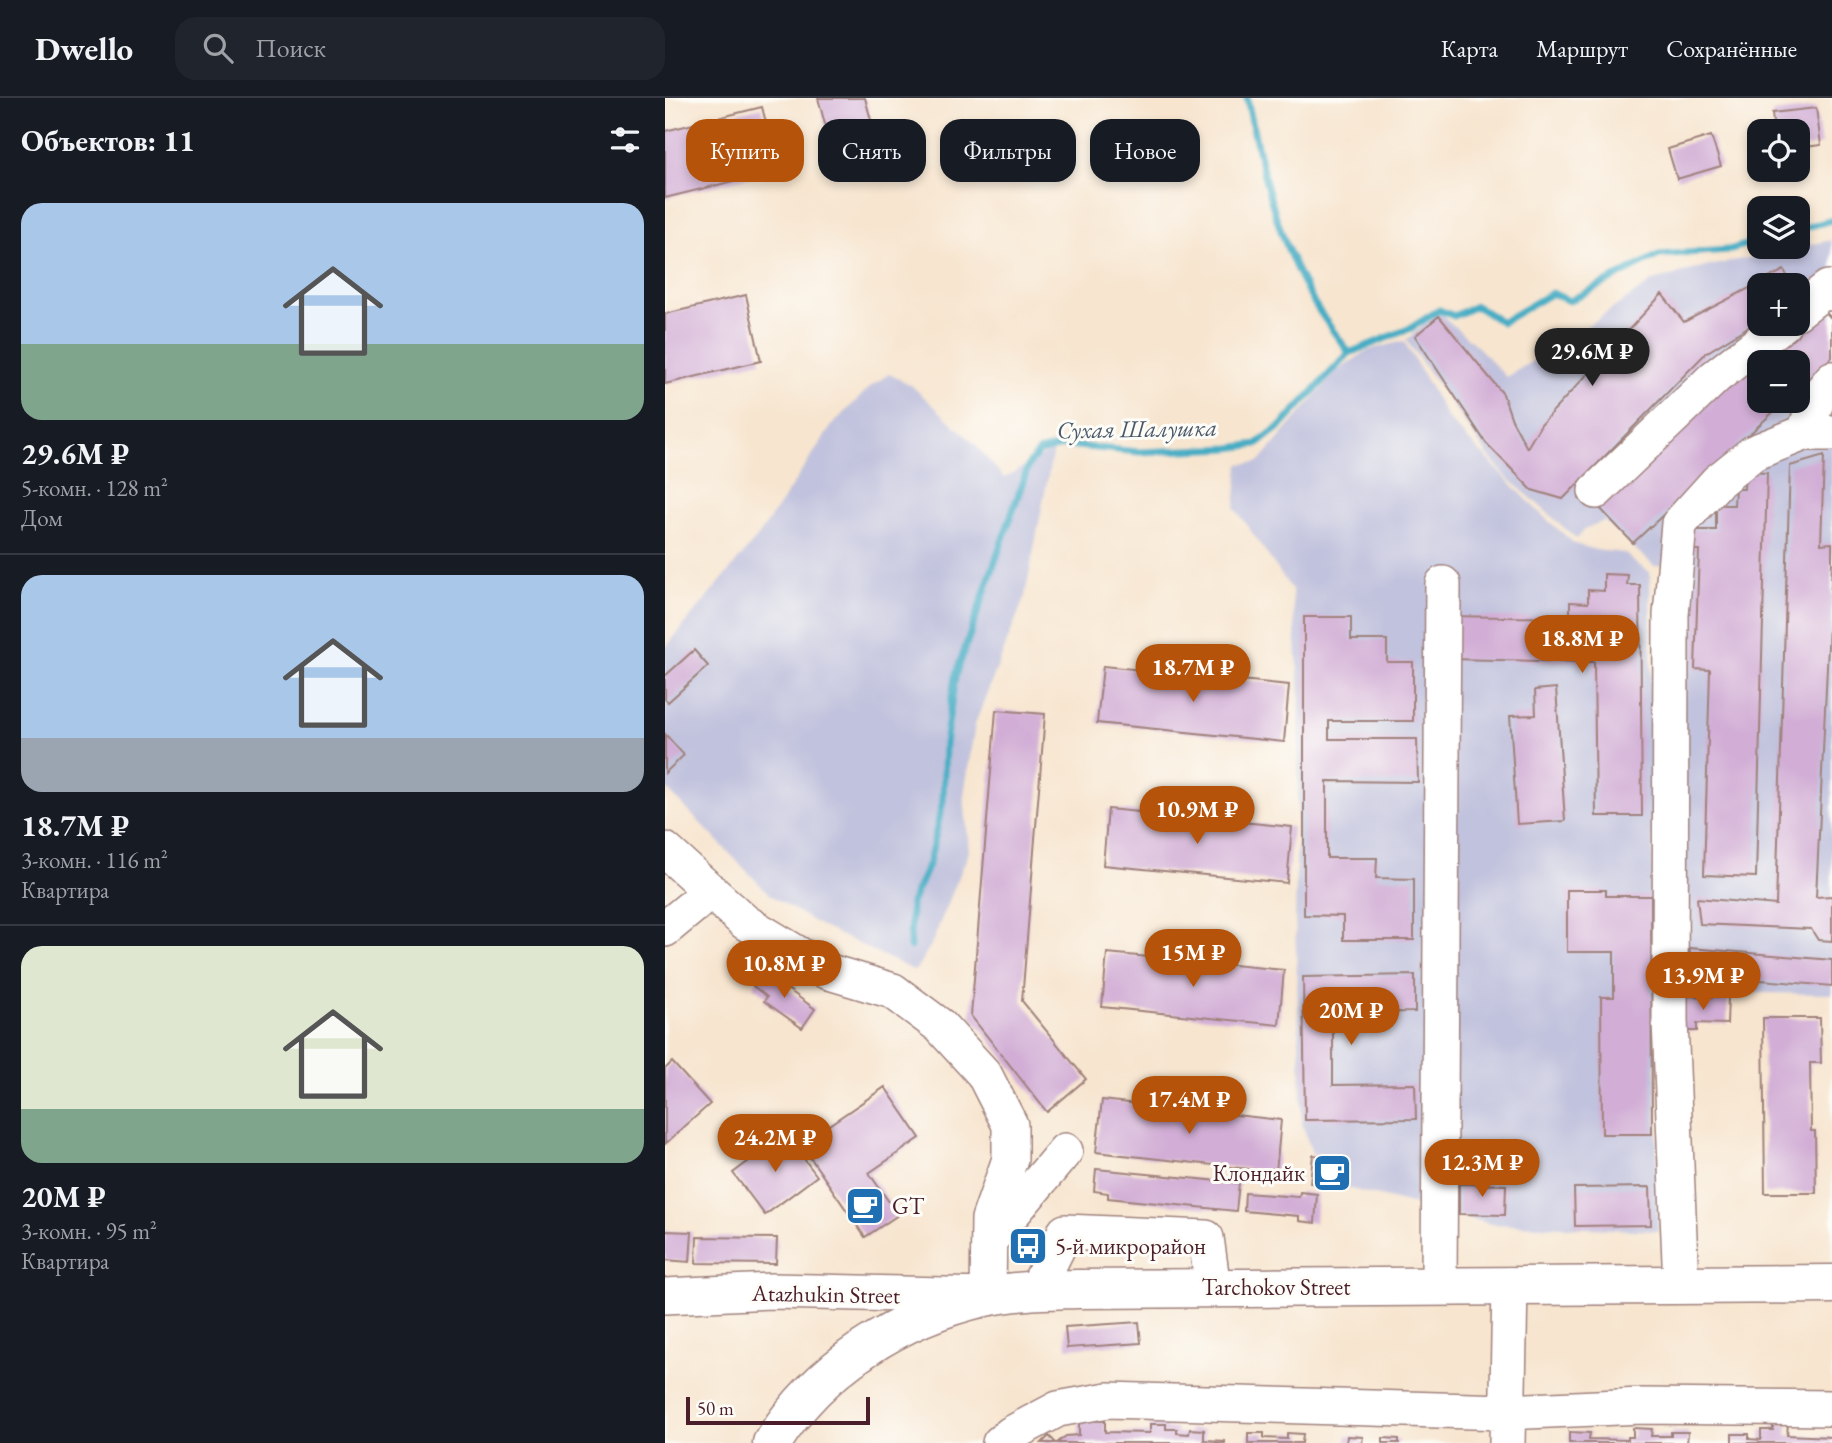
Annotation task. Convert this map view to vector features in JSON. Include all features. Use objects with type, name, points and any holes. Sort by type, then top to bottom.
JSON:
[{"type":"main road","name":"Tarchokov Street","points":[[772,1443],[807,1397],[876,1340],[906,1322],[988,1296],[1036,1291],[1213,1287],[1832,1284]]},
{"type":"street","points":[[1810,301],[1831,284]]},
{"type":"street","points":[[1596,491],[1715,377],[1768,336]]},
{"type":"street","points":[[1681,1285],[1670,1021],[1671,615],[1679,524],[1717,482],[1752,453],[1818,433],[1819,395],[1832,379]]},
{"type":"street","points":[[1439,1286],[1443,584]]},
{"type":"street","points":[[665,850],[745,922],[826,971],[893,991],[940,1026],[984,1074],[1010,1125],[1010,1159],[989,1219],[988,1296]]},
{"type":"street","points":[[665,929],[711,891]]},
{"type":"street","points":[[989,1241],[1065,1151]]},
{"type":"street","points":[[1036,1291],[1065,1231],[1206,1238],[1213,1287]]},
{"type":"street","points":[[1507,1428],[1510,1285]]},
{"type":"street","name":"Atazhukin Street","points":[[665,1296],[772,1291],[988,1296]]},
{"type":"street","points":[[1000,1443],[1011,1434],[1058,1409],[1108,1400],[1507,1428],[1643,1406],[1832,1408]]},
{"type":"shaded area","points":[[1832,240],[1832,994],[1666,992],[1672,564],[1654,566],[1604,521],[1585,529],[1577,539],[1507,477],[1489,457],[1406,340],[1439,313],[1478,347],[1506,377],[1558,346],[1653,281],[1747,258],[1810,259],[1810,245]]},
{"type":"shaded area","points":[[1404,341],[1448,419],[1542,515],[1575,544],[1596,550],[1625,553],[1650,572],[1658,1231],[1491,1224],[1343,1187],[1348,1158],[1312,1153],[1302,1124],[1295,919],[1300,695],[1292,590],[1235,508],[1239,464],[1259,462],[1336,372],[1368,350]]},
{"type":"shaded area","points":[[889,374],[911,385],[976,445],[1004,478],[1053,450],[1025,596],[975,724],[964,795],[969,852],[931,945],[915,971],[821,926],[770,895],[665,787],[665,648],[760,534],[833,424],[870,387]]},
{"type":"building","points":[[818,98],[865,98],[871,119],[824,119]]},
{"type":"building","points":[[762,107],[765,119],[714,119]]},
{"type":"building","points":[[1816,108],[1821,145],[1810,146],[1810,119],[1773,119],[1772,113]]},
{"type":"building","points":[[686,126],[686,182],[730,182],[665,198],[665,131]]},
{"type":"building","points":[[1711,136],[1721,166],[1677,179],[1668,149]]},
{"type":"building","points":[[1747,289],[1747,327],[1706,353],[1563,499],[1532,490],[1486,443],[1415,336],[1439,316],[1503,394],[1512,420],[1527,448],[1541,424],[1662,294],[1684,322]]},
{"type":"building","points":[[746,295],[761,361],[665,384],[665,314]]},
{"type":"building","points":[[1815,301],[1832,319],[1832,357],[1810,378],[1810,350],[1763,350],[1778,336],[1810,336],[1810,306]]},
{"type":"building","points":[[1747,365],[1747,413],[1772,413],[1633,543],[1597,505]]},
{"type":"building","points":[[1824,456],[1821,544],[1832,543],[1832,563],[1816,897],[1832,896],[1832,941],[1818,940],[1811,929],[1700,924],[1697,898],[1776,905],[1790,466]]},
{"type":"building","points":[[1745,472],[1767,473],[1756,877],[1704,875],[1710,670],[1695,669],[1699,550],[1690,550],[1690,530],[1716,530],[1716,505],[1734,505],[1735,489],[1744,489]]},
{"type":"building","points":[[1604,574],[1628,575],[1627,585],[1640,585],[1642,816],[1596,816],[1594,662],[1448,659],[1448,616],[1570,618],[1570,602],[1588,603],[1588,590],[1604,591]]},
{"type":"building","points":[[1304,617],[1351,617],[1351,640],[1387,640],[1387,662],[1413,662],[1413,721],[1329,721],[1329,739],[1417,739],[1418,782],[1327,781],[1327,858],[1377,858],[1376,878],[1414,879],[1414,940],[1343,940],[1343,916],[1304,915]]},
{"type":"building","points":[[694,650],[708,666],[668,702],[665,699],[665,676]]},
{"type":"building","points":[[1103,666],[1289,685],[1284,742],[1097,723]]},
{"type":"building","points":[[1556,688],[1565,821],[1517,824],[1510,716],[1536,715],[1535,690]]},
{"type":"building","points":[[996,710],[1045,714],[1022,1001],[1086,1079],[1047,1112],[971,1016]]},
{"type":"building","points":[[665,734],[684,755],[665,773]]},
{"type":"building","points":[[1108,809],[1292,827],[1287,883],[1103,865]]},
{"type":"building","points":[[1567,890],[1606,890],[1606,896],[1651,896],[1652,1134],[1602,1134],[1601,997],[1614,997],[1614,952],[1567,952]]},
{"type":"building","points":[[1690,948],[1832,960],[1832,986],[1688,974]]},
{"type":"building","points":[[1107,953],[1284,970],[1279,1025],[1102,1007]]},
{"type":"building","points":[[764,972],[815,1009],[802,1028],[764,1001],[767,997],[753,986]]},
{"type":"building","points":[[1415,975],[1415,1012],[1333,1013],[1333,1085],[1415,1084],[1416,1119],[1305,1120],[1303,977]]},
{"type":"building","points":[[1682,996],[1728,997],[1727,1024],[1697,1023],[1697,1031],[1681,1031]]},
{"type":"building","points":[[1763,1018],[1820,1018],[1821,1063],[1810,1063],[1811,1131],[1815,1131],[1816,1193],[1765,1193]]},
{"type":"building","points":[[672,1062],[710,1104],[665,1144],[665,1069]]},
{"type":"building","points":[[885,1087],[920,1138],[869,1173],[898,1215],[865,1237],[801,1144]]},
{"type":"building","points":[[1102,1100],[1281,1120],[1276,1172],[1096,1152]]},
{"type":"building","points":[[785,1134],[817,1176],[765,1215],[733,1173]]},
{"type":"building","points":[[1313,1155],[1345,1159],[1341,1187],[1310,1183]]},
{"type":"building","points":[[1096,1169],[1239,1183],[1236,1211],[1108,1198],[1108,1193],[1094,1191]]},
{"type":"building","points":[[1459,1184],[1506,1185],[1505,1215],[1459,1214]]},
{"type":"building","points":[[1650,1187],[1651,1225],[1575,1226],[1574,1188]]},
{"type":"building","points":[[1300,1192],[1317,1194],[1315,1223],[1299,1221],[1299,1216],[1244,1211],[1245,1193],[1299,1197]]},
{"type":"building","points":[[665,1231],[692,1232],[690,1262],[665,1260]]},
{"type":"building","points":[[697,1237],[777,1238],[776,1264],[696,1263]]},
{"type":"building","points":[[1139,1322],[1141,1343],[1067,1348],[1065,1327]]},
{"type":"building","points":[[1079,1420],[1105,1421],[1105,1432],[1150,1433],[1150,1424],[1166,1424],[1166,1429],[1177,1429],[1177,1433],[1189,1434],[1190,1429],[1204,1430],[1204,1440],[1225,1443],[1057,1443],[1066,1436],[1079,1435]]},
{"type":"building","points":[[1773,1423],[1788,1424],[1787,1435],[1832,1437],[1832,1443],[1732,1443],[1732,1434],[1749,1434],[1749,1439],[1761,1440],[1761,1430],[1773,1430]]},
{"type":"building","points":[[1633,1428],[1652,1429],[1651,1436],[1671,1436],[1671,1432],[1688,1432],[1687,1443],[1569,1443],[1569,1432],[1590,1433],[1589,1439],[1628,1440],[1628,1437],[1633,1437]]},
{"type":"building","points":[[1248,1433],[1264,1433],[1264,1438],[1287,1439],[1287,1433],[1303,1434],[1302,1443],[1248,1443]]},
{"type":"building","points":[[1049,1436],[1056,1443],[1042,1443]]},
{"type":"building","points":[[1347,1436],[1363,1437],[1362,1443],[1346,1443]]},
{"type":"building","points":[[1383,1438],[1399,1439],[1399,1443],[1383,1443]]},
{"type":"waterway","points":[[1247,98],[1264,173],[1287,248],[1313,302],[1349,353]]},
{"type":"waterway","name":"Сухая Шалушка","points":[[1810,226],[1832,220]]},
{"type":"waterway","name":"Сухая Шалушка","points":[[910,947],[911,903],[929,863],[943,801],[945,744],[955,677],[1029,464],[1039,452],[1065,445],[1139,452],[1230,448],[1257,444],[1282,425],[1349,353],[1411,328],[1439,310],[1454,316],[1476,306],[1502,322],[1552,293],[1569,301],[1659,255],[1728,250],[1747,244]]},
{"type":"place","name":"Клондайк","points":[[1332,1173]]},
{"type":"place","name":"GT","points":[[865,1206]]},
{"type":"place","name":"5-й микрорайон","points":[[1028,1246]]}]
